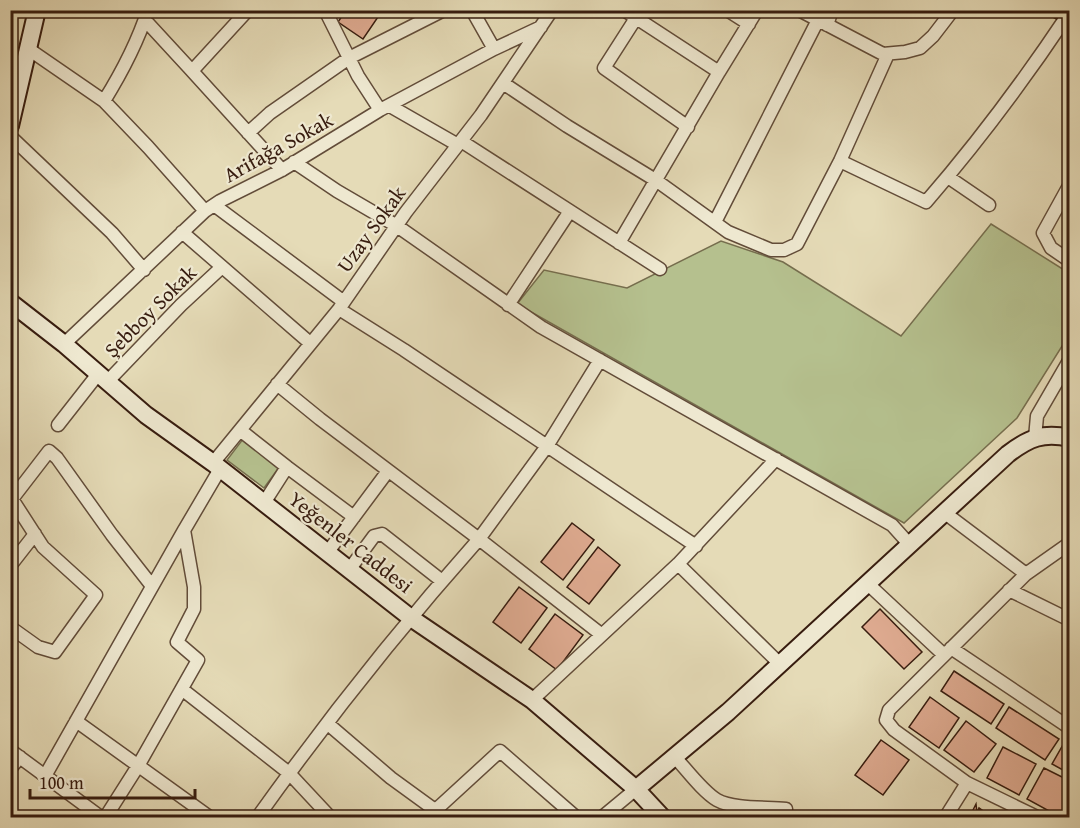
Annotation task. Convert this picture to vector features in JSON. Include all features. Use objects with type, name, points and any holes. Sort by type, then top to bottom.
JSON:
[{"type":"street","points":[[10,126],[37,10]]},
{"type":"street","points":[[192,71],[248,10]]},
{"type":"street","points":[[248,133],[270,113],[349,58],[444,10]]},
{"type":"street","points":[[472,10],[494,49]]},
{"type":"street","name":"Uzay Sokak","points":[[45,776],[153,586],[217,466],[240,430],[341,305],[503,83],[552,10]]},
{"type":"street","points":[[624,10],[719,72]]},
{"type":"street","points":[[728,10],[749,24]]},
{"type":"street","points":[[619,243],[757,10]]},
{"type":"street","points":[[799,10],[883,54],[920,48],[933,36],[952,10]]},
{"type":"street","points":[[715,222],[822,22],[832,10]]},
{"type":"street","points":[[840,161],[926,202],[1036,63],[1069,13],[1059,10]]},
{"type":"street","points":[[324,11],[349,58],[385,108],[459,143],[660,268]]},
{"type":"street","points":[[104,101],[125,68],[146,15]]},
{"type":"street","points":[[146,15],[192,71],[282,170]]},
{"type":"street","points":[[636,18],[604,68],[688,127]]},
{"type":"street","name":"Arifağa Sokak","points":[[64,344],[209,208],[282,170],[385,108],[494,49],[541,27]]},
{"type":"street","points":[[27,48],[104,101],[209,208],[404,350],[696,546]]},
{"type":"street","points":[[503,83],[657,181],[728,232],[771,250],[784,250],[797,244],[840,161],[888,54]]},
{"type":"street","points":[[10,136],[112,233],[144,270]]},
{"type":"street","points":[[294,162],[397,226],[541,327],[892,525],[910,545]]},
{"type":"street","points":[[948,177],[989,205]]},
{"type":"street","points":[[1070,184],[1043,233],[1051,248],[1070,261]]},
{"type":"street","points":[[508,305],[570,211]]},
{"type":"street","points":[[182,232],[310,343]]},
{"type":"street","name":"Şebboy Sokak","points":[[58,425],[102,378],[222,267]]},
{"type":"street","name":"Yeğenler Caddesi","points":[[10,302],[64,344],[146,415],[217,466],[411,618],[532,700],[636,789],[663,818]]},
{"type":"street","points":[[1035,438],[1037,416],[1070,358]]},
{"type":"street","points":[[257,818],[289,773],[411,618],[479,539],[547,446],[600,360]]},
{"type":"street","points":[[277,384],[602,635]]},
{"type":"street","points":[[240,430],[354,517]]},
{"type":"street","points":[[601,818],[728,712],[1008,454],[1035,438],[1048,435],[1070,438]]},
{"type":"street","points":[[10,627],[38,647],[55,652],[96,596],[44,547],[12,499],[49,451],[57,458],[112,535],[153,586]]},
{"type":"street","points":[[532,700],[678,564],[776,459]]},
{"type":"street","points":[[264,503],[287,467]]},
{"type":"street","points":[[327,553],[388,471]]},
{"type":"street","points":[[945,513],[1026,574]]},
{"type":"street","points":[[10,769],[15,754],[104,818],[138,766],[198,660],[177,642],[194,609],[194,587],[184,530]]},
{"type":"street","points":[[10,566],[35,534]]},
{"type":"street","points":[[349,570],[374,536],[382,534],[442,581]]},
{"type":"street","points":[[1039,818],[967,783],[894,730],[885,720],[889,710],[1009,590],[1026,574],[1070,543]]},
{"type":"street","points":[[678,564],[780,664]]},
{"type":"street","points":[[868,584],[948,651],[1070,728]]},
{"type":"street","points":[[1009,590],[1070,620]]},
{"type":"street","points":[[183,690],[289,773],[331,818]]},
{"type":"street","points":[[76,721],[211,818]]},
{"type":"street","points":[[327,724],[431,814],[500,751],[577,818]]},
{"type":"street","points":[[674,756],[715,799],[724,803],[786,808]]},
{"type":"street","points":[[945,818],[967,783]]},
{"type":"green space","points":[[991,224],[1069,273],[1069,335],[1017,418],[904,523],[517,304],[544,270],[627,288],[721,241],[783,262],[901,336]]},
{"type":"green space","points":[[243,439],[280,466],[264,488],[227,460]]},
{"type":"building","points":[[346,10],[368,10],[378,17],[363,39],[338,22]]},
{"type":"building","points":[[572,523],[594,540],[563,580],[541,562]]},
{"type":"building","points":[[598,547],[620,565],[589,604],[567,587]]},
{"type":"building","points":[[519,587],[547,608],[521,643],[493,622]]},
{"type":"building","points":[[880,609],[922,652],[904,669],[862,627]]},
{"type":"building","points":[[555,614],[583,635],[557,670],[529,649]]},
{"type":"building","points":[[954,671],[1004,704],[991,724],[941,691]]},
{"type":"building","points":[[930,697],[959,718],[939,748],[909,727]]},
{"type":"building","points":[[1009,707],[1059,739],[1045,760],[996,728]]},
{"type":"building","points":[[966,721],[996,744],[974,772],[944,750]]},
{"type":"building","points":[[881,740],[909,760],[883,795],[855,775]]},
{"type":"building","points":[[1064,743],[1070,746],[1070,774],[1052,764]]},
{"type":"building","points":[[1003,747],[1036,764],[1019,795],[987,778]]},
{"type":"building","points":[[1044,768],[1070,781],[1070,798],[1060,817],[1027,799]]},
{"type":"building","points":[[976,804],[977,813],[979,808],[993,818],[969,818]]}]
